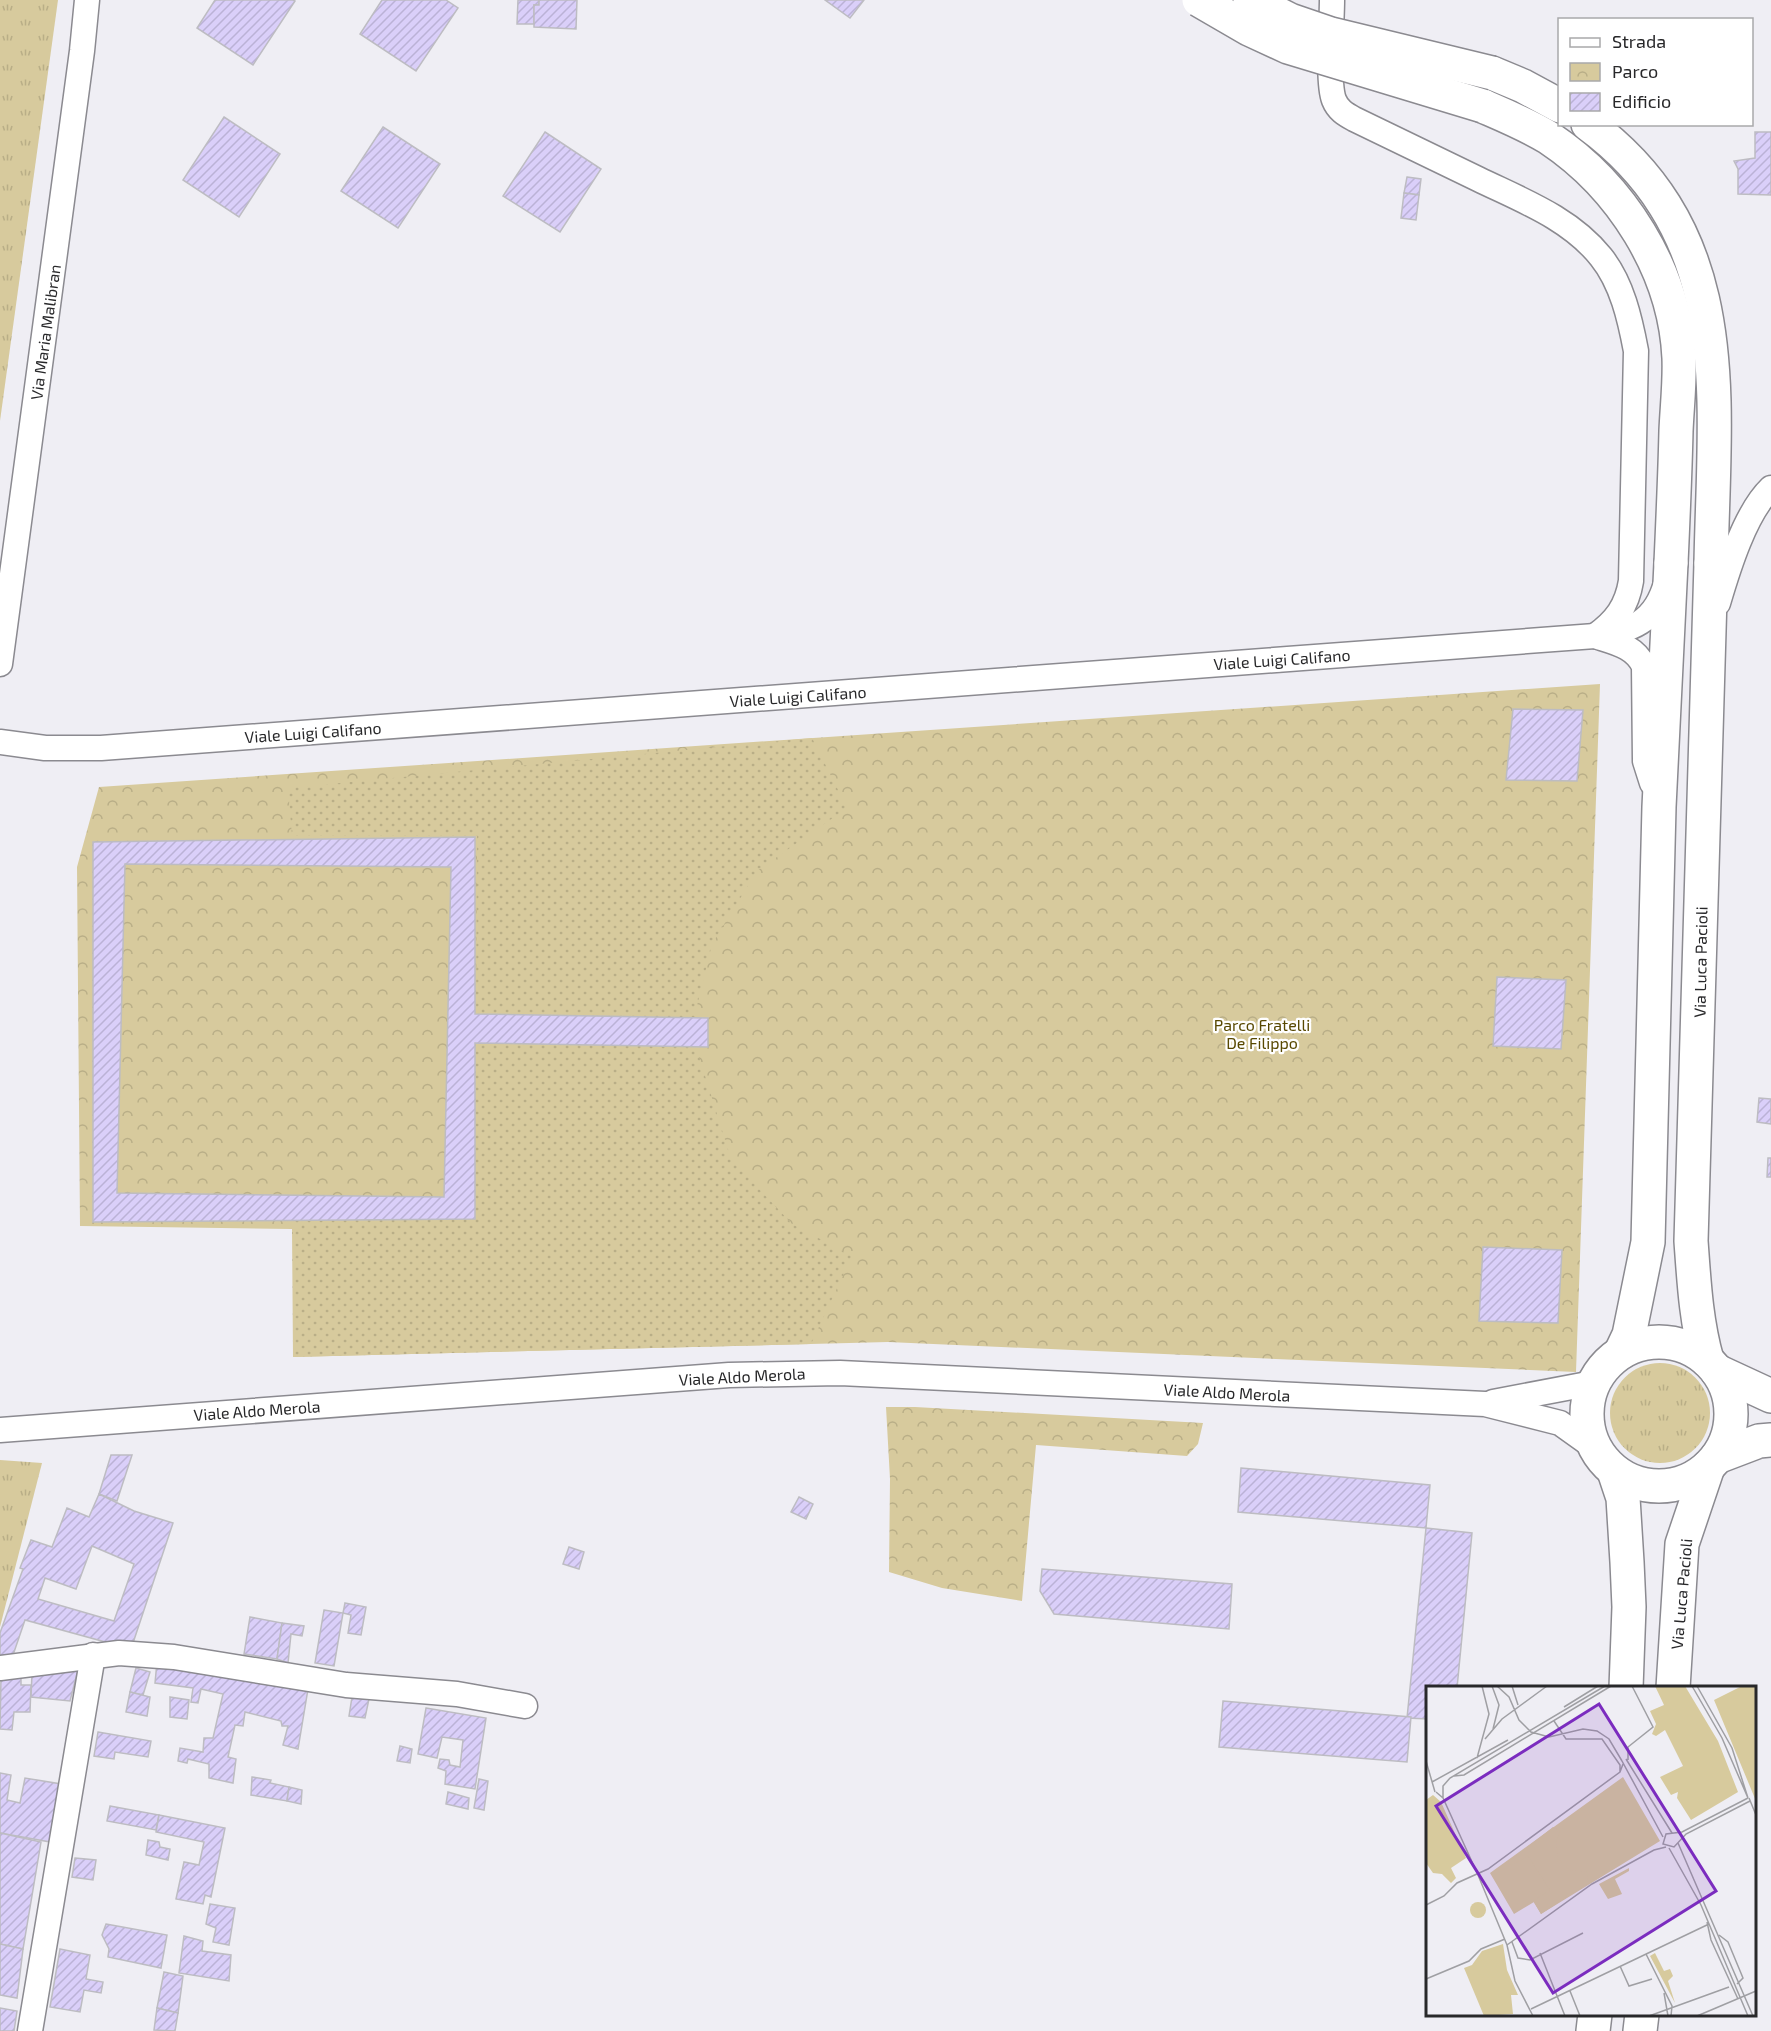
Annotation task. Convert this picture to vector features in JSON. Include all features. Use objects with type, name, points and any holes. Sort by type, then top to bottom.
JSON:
[{"type":"main road","points":[[1199,0],[1249,29],[1288,47],[1483,106],[1518,121],[1549,139],[1584,167],[1620,203],[1655,262],[1666,292],[1674,322],[1679,357],[1659,807],[1648,1242],[1629,1335],[1621,1352]]},
{"type":"main road","points":[[1250,0],[1290,20],[1331,34],[1492,73],[1558,105]]},
{"type":"main road","name":"Via Luca Pacioli","points":[[1591,126],[1613,143],[1638,168],[1676,224],[1703,294],[1710,333],[1713,372],[1711,563],[1691,1241],[1699,1332],[1712,1366]]},
{"type":"main road","points":[[1626,1686],[1629,1607],[1623,1498],[1588,1427],[1587,1405],[1593,1383],[1605,1366],[1621,1352],[1638,1345],[1656,1342],[1674,1343],[1692,1350],[1712,1366],[1771,1396]]},
{"type":"main road","points":[[1605,1460],[1634,1481],[1654,1486],[1683,1482],[1696,1476],[1712,1462],[1726,1442],[1731,1405],[1726,1388],[1712,1366]]},
{"type":"main road","points":[[1712,1462],[1760,1441],[1771,1440]]},
{"type":"main road","name":"Via Luca Pacioli","points":[[1673,1686],[1682,1544],[1712,1462]]},
{"type":"main road","points":[[1593,2031],[1595,2016]]},
{"type":"main road","points":[[1640,2031],[1642,2016]]},
{"type":"street","name":"Via Maria Malibran","points":[[0,664],[87,0]]},
{"type":"street","points":[[1332,0],[1331,82],[1333,98],[1341,111],[1550,214],[1582,236],[1602,258],[1620,289],[1636,351],[1631,581],[1626,602],[1620,614],[1610,626],[1595,636]]},
{"type":"street","points":[[1708,634],[1730,564],[1760,499],[1771,488]]},
{"type":"street","name":"Viale Luigi Califano","points":[[0,742],[45,748],[101,748],[1595,636],[1624,631],[1652,613],[1661,599],[1671,563]]},
{"type":"street","name":"Viale Luigi Califano","points":[[1595,636],[1629,648],[1640,658],[1644,666],[1645,761],[1659,807]]},
{"type":"street","name":"Viale Aldo Merola","points":[[0,1430],[729,1375],[840,1373],[1485,1404],[1560,1423],[1605,1460]]},
{"type":"street","name":"Viale Aldo Merola","points":[[1485,1404],[1593,1383]]},
{"type":"street","points":[[0,1668],[119,1653],[174,1657],[346,1684],[457,1694],[525,1706]]},
{"type":"street","points":[[30,2031],[93,1656]]},
{"type":"green space","points":[[0,0],[58,0],[0,421]]},
{"type":"green space","name":"Parco Fratelli De Filippo","points":[[1600,684],[1576,1372],[888,1342],[293,1357],[292,1229],[80,1226],[77,867],[99,787]]},
{"type":"green space","points":[[812,738],[847,808],[757,871],[712,944],[695,1014],[696,1047],[731,1159],[792,1224],[852,1256],[811,1344],[293,1357],[293,1220],[475,1219],[477,836],[292,836],[288,788]]},
{"type":"green space","points":[[1660,1363],[1679,1367],[1695,1378],[1706,1394],[1710,1413],[1706,1432],[1695,1448],[1679,1459],[1660,1463],[1641,1459],[1625,1448],[1614,1432],[1610,1413],[1614,1394],[1625,1378],[1641,1367]]},
{"type":"green space","points":[[886,1407],[1203,1423],[1198,1444],[1187,1456],[1036,1445],[1022,1601],[942,1588],[889,1572],[890,1479]]},
{"type":"green space","points":[[0,1460],[42,1463],[0,1627]]},
{"type":"building","points":[[215,0],[295,1],[253,65],[197,28]]},
{"type":"building","points":[[382,0],[446,0],[458,8],[416,71],[360,34]]},
{"type":"building","points":[[518,0],[539,0],[539,5],[534,5],[534,24],[517,24]]},
{"type":"building","points":[[539,0],[577,0],[576,29],[534,27],[534,5],[539,5]]},
{"type":"building","points":[[825,0],[864,0],[850,18]]},
{"type":"building","points":[[224,117],[280,154],[239,217],[183,180]]},
{"type":"building","points":[[383,127],[440,164],[398,228],[341,191]]},
{"type":"building","points":[[545,132],[601,169],[560,232],[503,196]]},
{"type":"building","points":[[1755,132],[1771,132],[1771,195],[1738,194],[1738,169],[1734,161],[1755,158]]},
{"type":"building","points":[[1407,177],[1421,179],[1419,195],[1404,193]]},
{"type":"building","points":[[1404,193],[1419,195],[1416,220],[1401,218]]},
{"type":"building","points":[[1513,709],[1583,710],[1577,781],[1506,780]]},
{"type":"building","points":[[475,837],[475,1014],[708,1018],[708,1047],[475,1043],[475,1219],[93,1222],[93,842]],"holes":[[[125,864],[451,867],[444,1197],[117,1193]]]},
{"type":"building","points":[[1497,977],[1566,980],[1561,1049],[1493,1046]]},
{"type":"building","points":[[1759,1098],[1771,1099],[1771,1124],[1757,1122]]},
{"type":"building","points":[[1768,1158],[1771,1158],[1771,1177],[1767,1177]]},
{"type":"building","points":[[1483,1247],[1562,1250],[1558,1323],[1479,1321]]},
{"type":"building","points":[[111,1455],[132,1455],[117,1501],[99,1494]]},
{"type":"building","points":[[1241,1468],[1430,1485],[1426,1528],[1238,1512]]},
{"type":"building","points":[[99,1494],[134,1511],[173,1523],[131,1649],[25,1620],[11,1661],[0,1659],[0,1633],[31,1540],[52,1547],[67,1508],[89,1517]],"holes":[[[92,1546],[134,1564],[114,1621],[38,1599],[45,1578],[76,1589]]]},
{"type":"building","points":[[799,1497],[813,1504],[806,1519],[791,1512]]},
{"type":"building","points":[[1426,1528],[1472,1533],[1457,1686],[1426,1686],[1426,1719],[1407,1718]]},
{"type":"building","points":[[569,1547],[584,1552],[579,1569],[563,1564]]},
{"type":"building","points":[[1042,1569],[1232,1584],[1229,1629],[1054,1614],[1040,1591]]},
{"type":"building","points":[[345,1603],[366,1607],[361,1635],[348,1633],[351,1615],[343,1613]]},
{"type":"building","points":[[324,1610],[343,1613],[334,1666],[315,1663]]},
{"type":"building","points":[[250,1617],[282,1623],[277,1659],[244,1654]]},
{"type":"building","points":[[282,1623],[304,1626],[302,1636],[291,1634],[288,1663],[277,1659]]},
{"type":"building","points":[[157,1662],[308,1689],[298,1749],[283,1745],[288,1726],[282,1726],[281,1721],[245,1712],[243,1726],[235,1725],[228,1757],[236,1759],[233,1783],[209,1778],[209,1764],[188,1759],[187,1763],[178,1761],[180,1748],[203,1752],[204,1738],[213,1738],[223,1694],[201,1689],[198,1703],[191,1702],[193,1688],[155,1683]]},
{"type":"building","points":[[136,1668],[150,1672],[143,1695],[130,1692]]},
{"type":"building","points":[[78,1670],[70,1701],[31,1697],[32,1674]]},
{"type":"building","points":[[1,1676],[21,1678],[21,1685],[31,1685],[30,1712],[14,1712],[12,1730],[0,1729]]},
{"type":"building","points":[[130,1692],[150,1697],[147,1716],[126,1712]]},
{"type":"building","points":[[170,1697],[189,1700],[187,1719],[170,1717]]},
{"type":"building","points":[[352,1697],[369,1699],[365,1718],[349,1716]]},
{"type":"building","points":[[1223,1701],[1411,1717],[1407,1762],[1219,1747]]},
{"type":"building","points":[[426,1708],[486,1718],[475,1789],[445,1784],[446,1771],[438,1768],[440,1759],[449,1760],[450,1765],[460,1767],[463,1740],[442,1737],[437,1758],[418,1754]]},
{"type":"building","points":[[98,1732],[151,1741],[148,1757],[115,1752],[114,1759],[94,1756]]},
{"type":"building","points":[[400,1746],[412,1749],[410,1763],[397,1761]]},
{"type":"building","points":[[0,1773],[11,1775],[7,1800],[20,1803],[25,1778],[61,1784],[56,1843],[0,1833]]},
{"type":"building","points":[[252,1777],[271,1780],[270,1783],[289,1787],[287,1801],[251,1795]]},
{"type":"building","points":[[479,1779],[488,1781],[484,1810],[474,1808]]},
{"type":"building","points":[[289,1787],[302,1790],[301,1804],[287,1801]]},
{"type":"building","points":[[448,1792],[469,1798],[468,1809],[446,1804]]},
{"type":"building","points":[[110,1806],[159,1815],[156,1830],[107,1821]]},
{"type":"building","points":[[159,1815],[225,1828],[211,1897],[205,1895],[203,1904],[176,1899],[184,1862],[199,1865],[204,1842],[156,1832]]},
{"type":"building","points":[[0,1833],[41,1842],[23,1949],[0,1944]]},
{"type":"building","points":[[148,1840],[159,1842],[160,1847],[170,1849],[168,1860],[146,1855]]},
{"type":"building","points":[[75,1858],[96,1860],[93,1880],[72,1877]]},
{"type":"building","points":[[210,1904],[235,1908],[229,1945],[213,1942],[216,1928],[206,1924]]},
{"type":"building","points":[[106,1924],[167,1935],[161,1968],[108,1957],[109,1949],[102,1935]]},
{"type":"building","points":[[184,1936],[203,1941],[202,1951],[231,1955],[229,1981],[179,1973]]},
{"type":"building","points":[[0,1944],[23,1949],[17,1998],[0,1995]]},
{"type":"building","points":[[60,1949],[90,1955],[86,1979],[103,1982],[101,1993],[84,1990],[80,2012],[50,2007]]},
{"type":"building","points":[[164,1972],[183,1976],[178,2013],[157,2008]]},
{"type":"building","points":[[0,2008],[17,2011],[14,2031],[0,2031]]},
{"type":"building","points":[[157,2008],[178,2013],[175,2031],[154,2030]]}]
